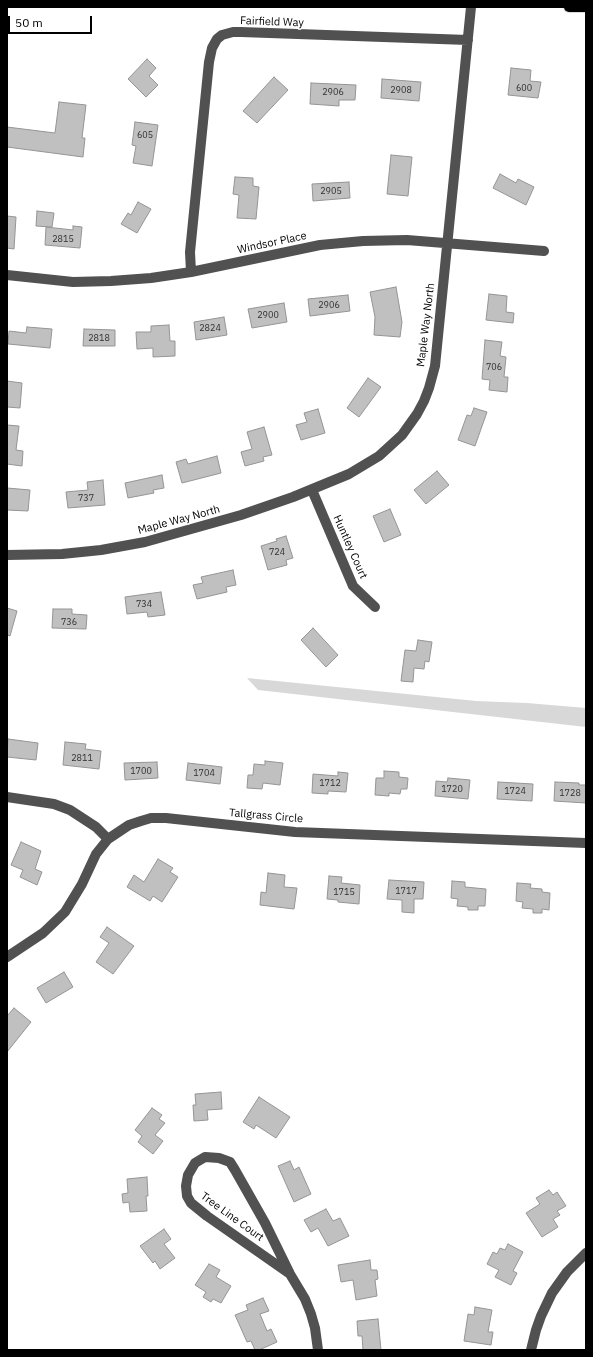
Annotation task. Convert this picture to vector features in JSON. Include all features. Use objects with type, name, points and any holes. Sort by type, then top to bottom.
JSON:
[{"type":"main road","points":[[569,7],[586,7]]},
{"type":"street","name":"Maple Way North","points":[[7,555],[62,554],[102,550],[145,542],[241,515],[312,490],[349,474],[380,456],[402,435],[417,414],[429,388],[435,366],[471,7]]},
{"type":"street","name":"Fairfield Way","points":[[191,272],[190,252],[208,62],[212,48],[217,39],[222,35],[240,32],[468,40]]},
{"type":"street","name":"Windsor Place","points":[[7,275],[73,282],[151,278],[191,272],[320,245],[386,240],[447,242],[544,251]]},
{"type":"street","name":"Huntley Court","points":[[312,490],[353,586],[375,607]]},
{"type":"street","points":[[7,798],[54,804],[70,810],[96,827],[108,839]]},
{"type":"street","name":"Tallgrass Circle","points":[[7,957],[43,933],[65,912],[82,884],[96,854],[108,839],[119,831],[141,821],[166,818],[295,832],[586,843]]},
{"type":"street","name":"Tree Line Court","points":[[290,1274],[207,1216],[191,1203],[187,1196],[186,1186],[188,1175],[195,1163],[205,1157],[218,1158],[230,1162],[265,1223],[290,1274],[299,1287],[311,1314],[315,1328],[318,1350]]},
{"type":"street","points":[[531,1350],[541,1316],[552,1293],[567,1272],[586,1253]]},
{"type":"shaded area","points":[[247,678],[476,701],[527,703],[586,708],[586,727],[258,690]]},
{"type":"building","points":[[147,59],[156,68],[149,76],[158,85],[146,97],[128,79]]},
{"type":"building","points":[[511,68],[531,70],[530,81],[541,82],[538,98],[508,95]]},
{"type":"building","points":[[274,77],[288,90],[257,123],[243,111]]},
{"type":"building","points":[[382,79],[421,82],[419,101],[381,98]]},
{"type":"building","points":[[311,83],[356,85],[355,100],[339,100],[339,106],[310,104]]},
{"type":"building","points":[[59,102],[86,105],[82,138],[85,138],[83,157],[7,147],[7,127],[55,133]]},
{"type":"building","points":[[135,122],[158,125],[152,166],[133,163],[136,146],[132,145]]},
{"type":"building","points":[[391,155],[412,157],[408,196],[387,194]]},
{"type":"building","points":[[500,174],[516,183],[518,179],[534,187],[526,205],[493,188]]},
{"type":"building","points":[[235,177],[253,178],[253,186],[259,187],[256,219],[237,218],[239,195],[233,194]]},
{"type":"building","points":[[349,182],[350,198],[313,201],[312,184]]},
{"type":"building","points":[[138,202],[151,209],[137,233],[121,224],[128,213],[131,215]]},
{"type":"building","points":[[37,211],[54,213],[52,227],[36,226]]},
{"type":"building","points":[[7,216],[16,217],[14,249],[7,248]]},
{"type":"building","points":[[73,226],[82,227],[80,248],[45,245],[46,227],[73,230]]},
{"type":"building","points":[[396,287],[402,322],[400,337],[374,335],[375,317],[370,292]]},
{"type":"building","points":[[489,294],[507,296],[506,312],[514,313],[513,323],[486,320]]},
{"type":"building","points":[[348,295],[350,311],[310,316],[308,299]]},
{"type":"building","points":[[284,303],[287,322],[252,328],[248,309]]},
{"type":"building","points":[[224,317],[227,335],[196,340],[194,322]]},
{"type":"building","points":[[169,325],[170,341],[175,341],[175,356],[153,357],[153,348],[137,349],[136,332],[151,332],[151,326]]},
{"type":"building","points":[[27,327],[52,329],[50,348],[8,344],[9,331],[26,333]]},
{"type":"building","points":[[84,329],[115,330],[115,346],[83,346]]},
{"type":"building","points":[[485,340],[502,342],[500,356],[506,357],[504,377],[508,377],[507,392],[489,390],[490,380],[482,379]]},
{"type":"building","points":[[368,378],[381,387],[359,417],[347,408]]},
{"type":"building","points":[[7,381],[22,383],[20,408],[7,407]]},
{"type":"building","points":[[474,408],[487,412],[475,446],[458,440],[467,415],[471,416]]},
{"type":"building","points":[[318,409],[325,433],[301,440],[296,425],[307,422],[304,413]]},
{"type":"building","points":[[7,425],[19,426],[16,450],[23,451],[22,466],[7,464]]},
{"type":"building","points":[[264,427],[272,455],[263,457],[264,461],[245,466],[241,452],[252,449],[247,432]]},
{"type":"building","points":[[217,456],[221,473],[182,483],[176,462],[186,459],[188,464]]},
{"type":"building","points":[[437,471],[449,485],[426,504],[414,490]]},
{"type":"building","points":[[162,475],[164,488],[153,490],[154,493],[128,498],[125,483]]},
{"type":"building","points":[[103,480],[105,505],[68,508],[66,492],[88,490],[87,482]]},
{"type":"building","points":[[7,488],[30,490],[28,511],[7,510]]},
{"type":"building","points":[[390,509],[401,535],[384,542],[373,516]]},
{"type":"building","points":[[286,536],[293,558],[286,560],[287,565],[268,570],[261,546],[277,541],[276,539]]},
{"type":"building","points":[[233,570],[236,585],[226,587],[227,592],[197,599],[193,585],[203,583],[201,577]]},
{"type":"building","points":[[161,592],[165,615],[148,617],[147,612],[127,614],[125,597]]},
{"type":"building","points":[[7,608],[17,611],[10,636],[7,635]]},
{"type":"building","points":[[53,609],[72,609],[72,614],[87,615],[86,629],[52,628]]},
{"type":"building","points":[[313,628],[338,655],[326,667],[301,640]]},
{"type":"building","points":[[418,640],[432,642],[429,662],[425,661],[424,669],[414,668],[413,682],[401,681],[405,650],[416,651]]},
{"type":"building","points":[[8,739],[38,743],[36,760],[7,757]]},
{"type":"building","points":[[65,742],[86,744],[85,749],[101,751],[99,769],[63,765]]},
{"type":"building","points":[[265,761],[283,763],[280,785],[263,783],[262,789],[247,788],[248,775],[253,775],[254,764],[265,765]]},
{"type":"building","points":[[157,762],[158,778],[125,780],[124,763]]},
{"type":"building","points":[[188,763],[222,767],[220,784],[186,780]]},
{"type":"building","points":[[384,771],[399,772],[399,777],[408,778],[407,789],[401,789],[400,794],[389,793],[389,796],[375,795],[376,778],[384,778]]},
{"type":"building","points":[[338,772],[348,773],[346,792],[328,791],[328,794],[312,793],[313,774],[338,776]]},
{"type":"building","points":[[448,778],[470,780],[468,799],[435,796],[436,781],[447,782]]},
{"type":"building","points":[[498,782],[533,784],[532,801],[497,799]]},
{"type":"building","points":[[555,782],[579,783],[579,785],[586,785],[586,803],[554,801]]},
{"type":"building","points":[[21,842],[41,851],[35,869],[42,872],[37,885],[20,877],[23,870],[11,865]]},
{"type":"building","points":[[158,859],[173,868],[170,872],[178,877],[162,902],[153,896],[150,901],[127,887],[134,875],[144,882]]},
{"type":"building","points":[[268,873],[285,875],[284,887],[297,888],[294,909],[260,905],[261,892],[266,893]]},
{"type":"building","points":[[329,876],[342,877],[341,883],[360,885],[359,904],[338,902],[338,900],[327,899]]},
{"type":"building","points":[[389,880],[424,882],[423,899],[414,899],[414,913],[402,912],[402,900],[387,899]]},
{"type":"building","points":[[452,881],[465,882],[465,887],[486,889],[485,906],[478,906],[478,910],[468,910],[468,907],[457,906],[458,899],[451,898]]},
{"type":"building","points":[[517,883],[531,884],[530,888],[542,889],[542,892],[550,893],[549,910],[542,909],[542,913],[533,913],[533,909],[522,908],[523,902],[516,901]]},
{"type":"building","points":[[107,927],[134,946],[113,974],[96,962],[109,943],[100,937]]},
{"type":"building","points":[[64,972],[73,987],[46,1003],[37,988]]},
{"type":"building","points":[[14,1008],[31,1022],[7,1052],[7,1016]]},
{"type":"building","points":[[221,1092],[222,1109],[207,1110],[208,1120],[194,1121],[193,1105],[196,1105],[195,1094]]},
{"type":"building","points":[[259,1097],[290,1117],[276,1138],[256,1125],[254,1129],[243,1122]]},
{"type":"building","points":[[152,1108],[162,1115],[159,1119],[165,1123],[155,1135],[163,1141],[153,1154],[138,1142],[142,1136],[135,1130]]},
{"type":"building","points":[[290,1161],[294,1170],[299,1167],[311,1194],[294,1202],[278,1166]]},
{"type":"building","points":[[147,1177],[147,1211],[130,1212],[129,1202],[123,1203],[122,1194],[128,1193],[127,1179]]},
{"type":"building","points":[[549,1190],[553,1195],[557,1192],[566,1206],[557,1211],[560,1215],[553,1219],[558,1227],[542,1237],[526,1213],[540,1204],[536,1198]]},
{"type":"building","points":[[326,1209],[333,1221],[340,1218],[349,1236],[328,1246],[318,1228],[311,1232],[304,1220]]},
{"type":"building","points":[[164,1229],[171,1239],[164,1244],[175,1258],[160,1269],[155,1261],[153,1263],[140,1246]]},
{"type":"building","points":[[508,1244],[523,1252],[513,1271],[517,1273],[511,1285],[495,1277],[499,1270],[487,1264],[493,1252],[497,1254],[500,1248],[505,1250]]},
{"type":"building","points":[[370,1260],[371,1270],[377,1270],[378,1279],[375,1280],[377,1296],[356,1300],[353,1280],[341,1282],[338,1265]]},
{"type":"building","points":[[209,1264],[220,1270],[216,1277],[231,1286],[221,1303],[213,1299],[211,1302],[203,1297],[206,1292],[195,1285]]},
{"type":"building","points":[[263,1298],[269,1311],[260,1314],[267,1331],[271,1329],[277,1342],[259,1350],[255,1350],[251,1341],[247,1342],[235,1315],[248,1310],[246,1305]]},
{"type":"building","points":[[475,1307],[492,1310],[488,1332],[493,1332],[491,1345],[464,1341],[468,1314],[474,1315]]},
{"type":"building","points":[[378,1319],[381,1350],[363,1350],[362,1336],[358,1336],[357,1321]]}]
